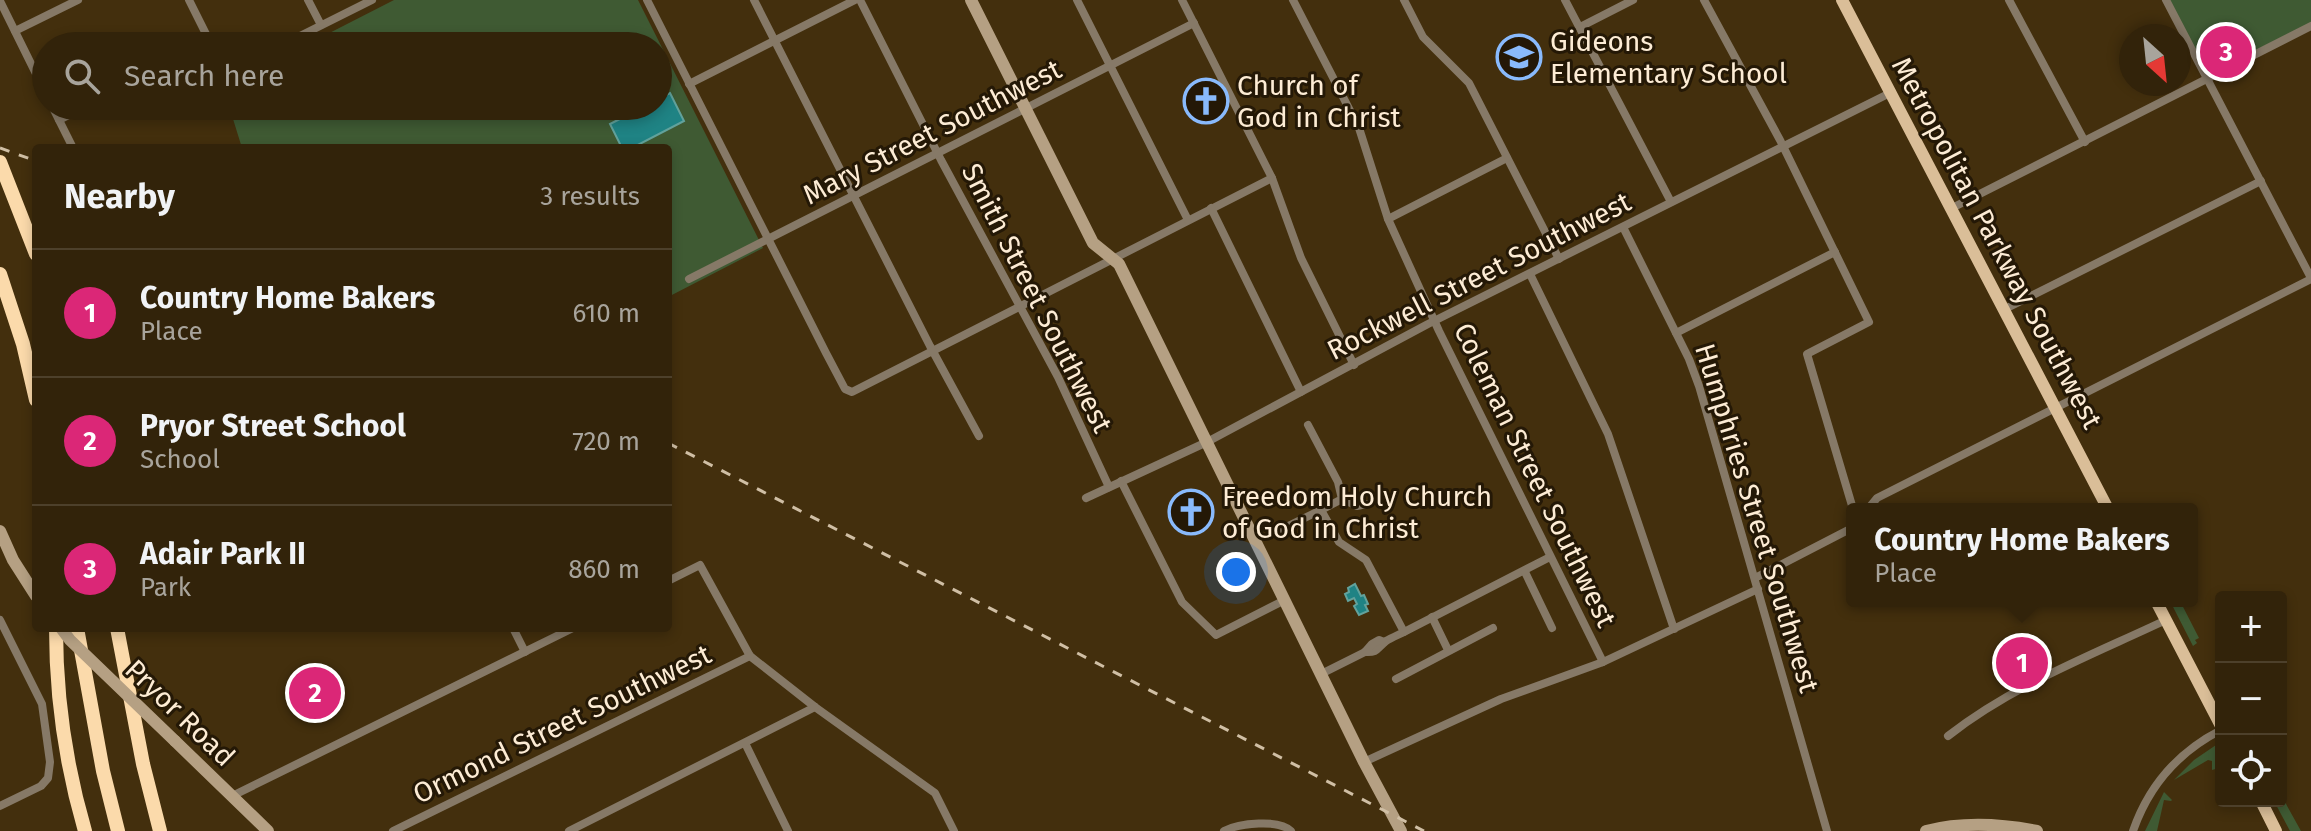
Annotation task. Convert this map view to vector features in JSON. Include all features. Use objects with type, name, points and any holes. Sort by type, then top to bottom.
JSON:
[{"type":"highway","points":[[0,162],[32,244]]},
{"type":"highway","points":[[0,274],[32,383]]},
{"type":"highway","points":[[58,632],[64,731],[85,831]]},
{"type":"highway","points":[[78,632],[103,771],[118,831]]},
{"type":"highway","points":[[118,632],[143,764],[160,831]]},
{"type":"main road","name":"Metropolitan Parkway Southwest","points":[[1842,0],[2105,503]]},
{"type":"main road","points":[[2159,607],[2215,716]]},
{"type":"main road","points":[[2264,807],[2276,831]]},
{"type":"street","points":[[15,31],[78,0]]},
{"type":"street","points":[[189,0],[204,32]]},
{"type":"street","points":[[308,0],[321,25]]},
{"type":"street","points":[[307,32],[372,0]]},
{"type":"street","points":[[647,0],[663,32]]},
{"type":"street","points":[[754,0],[979,436]]},
{"type":"street","points":[[689,84],[858,0]]},
{"type":"street","name":"Smith Street Southwest","points":[[858,0],[1058,377],[1109,487]]},
{"type":"street","points":[[971,0],[1093,243],[1119,264],[1364,762],[1401,831]]},
{"type":"street","points":[[1077,0],[1188,220]]},
{"type":"street","points":[[1182,0],[1272,178],[1301,258],[1354,365]]},
{"type":"street","name":"Coleman Street Southwest","points":[[1293,0],[1359,128],[1388,219],[1435,321],[1603,662]]},
{"type":"street","points":[[1404,0],[1423,37],[1469,83],[1559,259]]},
{"type":"street","points":[[1565,0],[1671,202]]},
{"type":"street","points":[[1580,27],[1633,0]]},
{"type":"street","points":[[1704,0],[1783,146],[1869,322],[1807,354],[1851,503]]},
{"type":"street","points":[[2009,0],[2085,142]]},
{"type":"street","points":[[1873,503],[1877,498],[2311,278],[2166,0]]},
{"type":"street","points":[[0,1],[32,66]]},
{"type":"street","name":"Mary Street Southwest","points":[[689,279],[1194,23]]},
{"type":"street","points":[[1952,208],[2311,26]]},
{"type":"street","points":[[672,50],[845,389],[852,392],[1272,178]]},
{"type":"street","name":"Rockwell Street Southwest","points":[[1086,498],[1207,442],[1435,321],[1892,92]]},
{"type":"street","points":[[59,120],[71,144]]},
{"type":"street","points":[[1388,219],[1507,158]]},
{"type":"street","points":[[2005,309],[2261,181]]},
{"type":"street","points":[[1211,208],[1301,392]]},
{"type":"street","name":"Humphries Street Southwest","points":[[1623,227],[1699,386],[1827,831]]},
{"type":"street","points":[[1676,333],[1835,252]]},
{"type":"street","points":[[1530,274],[1608,434],[1674,629]]},
{"type":"street","points":[[1308,425],[1338,482],[1342,499]]},
{"type":"street","points":[[1121,481],[1182,602],[1216,635],[1285,600]]},
{"type":"street","points":[[1342,499],[1357,506],[1367,504]]},
{"type":"street","points":[[1278,531],[1342,499]]},
{"type":"street","points":[[1321,510],[1339,542],[1366,560],[1404,632]]},
{"type":"street","points":[[0,531],[13,560],[32,590]]},
{"type":"street","points":[[1755,578],[1846,531]]},
{"type":"street","points":[[1321,674],[1365,652],[1379,640],[1384,642],[1550,557]]},
{"type":"street","points":[[672,579],[700,565],[750,656],[935,793],[954,831]]},
{"type":"street","points":[[1525,572],[1552,628]]},
{"type":"street","points":[[1364,762],[1501,699],[1603,662],[1758,589]]},
{"type":"street","points":[[1432,617],[1448,650]]},
{"type":"street","points":[[0,620],[42,704],[50,762],[48,778],[41,786],[0,806]]},
{"type":"street","points":[[1948,736],[2015,692],[2166,620]]},
{"type":"street","points":[[1396,679],[1493,628]]},
{"type":"street","name":"Pryor Road","points":[[62,632],[268,831]]},
{"type":"street","points":[[515,632],[525,652]]},
{"type":"street","points":[[232,796],[565,632]]},
{"type":"street","name":"Ormond Street Southwest","points":[[393,831],[750,656]]},
{"type":"street","points":[[569,831],[815,707]]},
{"type":"street","points":[[2133,831],[2146,798],[2170,766],[2215,732]]},
{"type":"street","points":[[745,743],[788,831]]},
{"type":"street","points":[[1224,831],[1251,824],[1289,828]]},
{"type":"street","points":[[1926,831],[1996,825],[2037,831]]},
{"type":"green space","points":[[394,0],[638,0],[654,32],[331,32]]},
{"type":"green space","points":[[2166,0],[2311,0],[2311,26],[2207,78],[2191,48],[2191,24],[2179,24]]},
{"type":"green space","points":[[672,67],[763,248],[672,295],[672,144],[241,144],[233,120],[672,120]]},
{"type":"green space","points":[[2173,607],[2183,607],[2199,638],[2193,646]]},
{"type":"green space","points":[[2215,746],[2215,769],[2212,770],[2212,761],[2208,760],[2174,780],[2194,760]]},
{"type":"green space","points":[[2164,792],[2172,800],[2164,800],[2157,831],[2145,831]]},
{"type":"green space","points":[[2287,806],[2301,831],[2290,831],[2277,807]]},
{"type":"water","points":[[672,97],[684,121],[640,144],[620,144],[610,124],[618,120],[672,120]]},
{"type":"water","points":[[1355,584],[1368,604],[1365,605],[1368,611],[1359,615],[1354,598],[1348,601],[1345,594]]},
{"type":"railway","points":[[0,148],[32,160]]},
{"type":"railway","points":[[672,445],[1424,831]]},
{"type":"place","name":"Adair Park II","points":[[2226,52]]},
{"type":"place","name":"Gideons Elementary School","points":[[1519,57]]},
{"type":"place","name":"Church of God in Christ","points":[[1206,101]]},
{"type":"place","name":"Freedom Holy Church of God in Christ","points":[[1191,512]]},
{"type":"place","name":"Country Home Bakers","points":[[2022,663]]},
{"type":"place","name":"Pryor Street School","points":[[315,693]]}]
